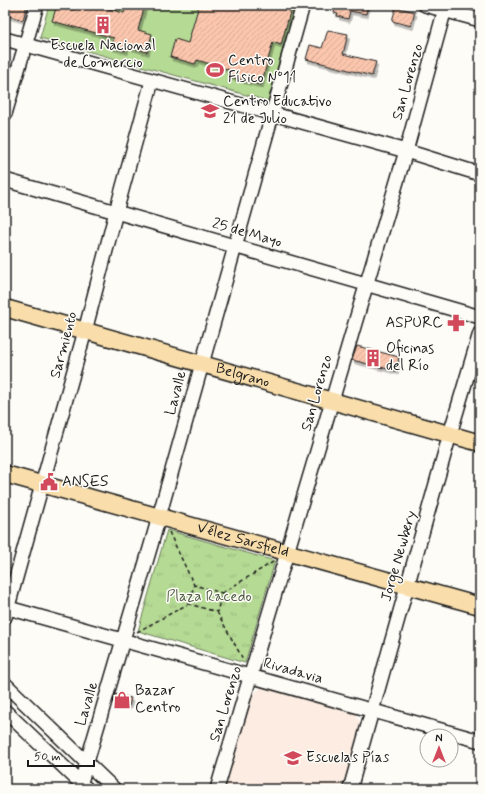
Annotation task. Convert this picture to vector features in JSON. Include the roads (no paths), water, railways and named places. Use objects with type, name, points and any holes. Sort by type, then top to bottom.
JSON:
[{"type":"main road","name":"Belgrano","points":[[5,308],[201,365],[480,443]]},
{"type":"main road","name":"Vélez Sarsfield","points":[[5,474],[480,606]]},
{"type":"street","points":[[5,114],[37,5]]},
{"type":"street","name":"Lavalle","points":[[82,787],[87,762],[124,641],[303,5]]},
{"type":"street","points":[[425,5],[446,8],[480,20]]},
{"type":"street","name":"San Lorenzo","points":[[217,789],[406,151],[446,8]]},
{"type":"street","points":[[5,39],[406,151],[480,174]]},
{"type":"street","name":"Sarmiento","points":[[6,611],[43,485],[152,81]]},
{"type":"street","name":"25 de Mayo","points":[[5,180],[480,317]]},
{"type":"street","name":"Jorge Newbery","points":[[350,789],[480,333]]},
{"type":"street","name":"Rivadavia","points":[[6,611],[124,641],[480,741]]},
{"type":"street","points":[[5,684],[114,789]]},
{"type":"street","points":[[5,711],[82,787]]},
{"type":"place","name":"Escuela Nacional de Comercio","points":[[103,25]]},
{"type":"place","name":"Centro Físico Nº11","points":[[215,70]]},
{"type":"place","name":"Centro Educativo 21 de Julio","points":[[210,111]]},
{"type":"place","name":"ASPURC","points":[[456,323]]},
{"type":"place","name":"Oficinas del Río","points":[[373,358]]},
{"type":"place","name":"ANSES","points":[[49,482]]},
{"type":"place","name":"Bazar Centro","points":[[122,700]]},
{"type":"place","name":"Escuelas Pías","points":[[293,758]]},
{"type":"park label","name":"Plaza Racedo","points":[[209,597]]}]
